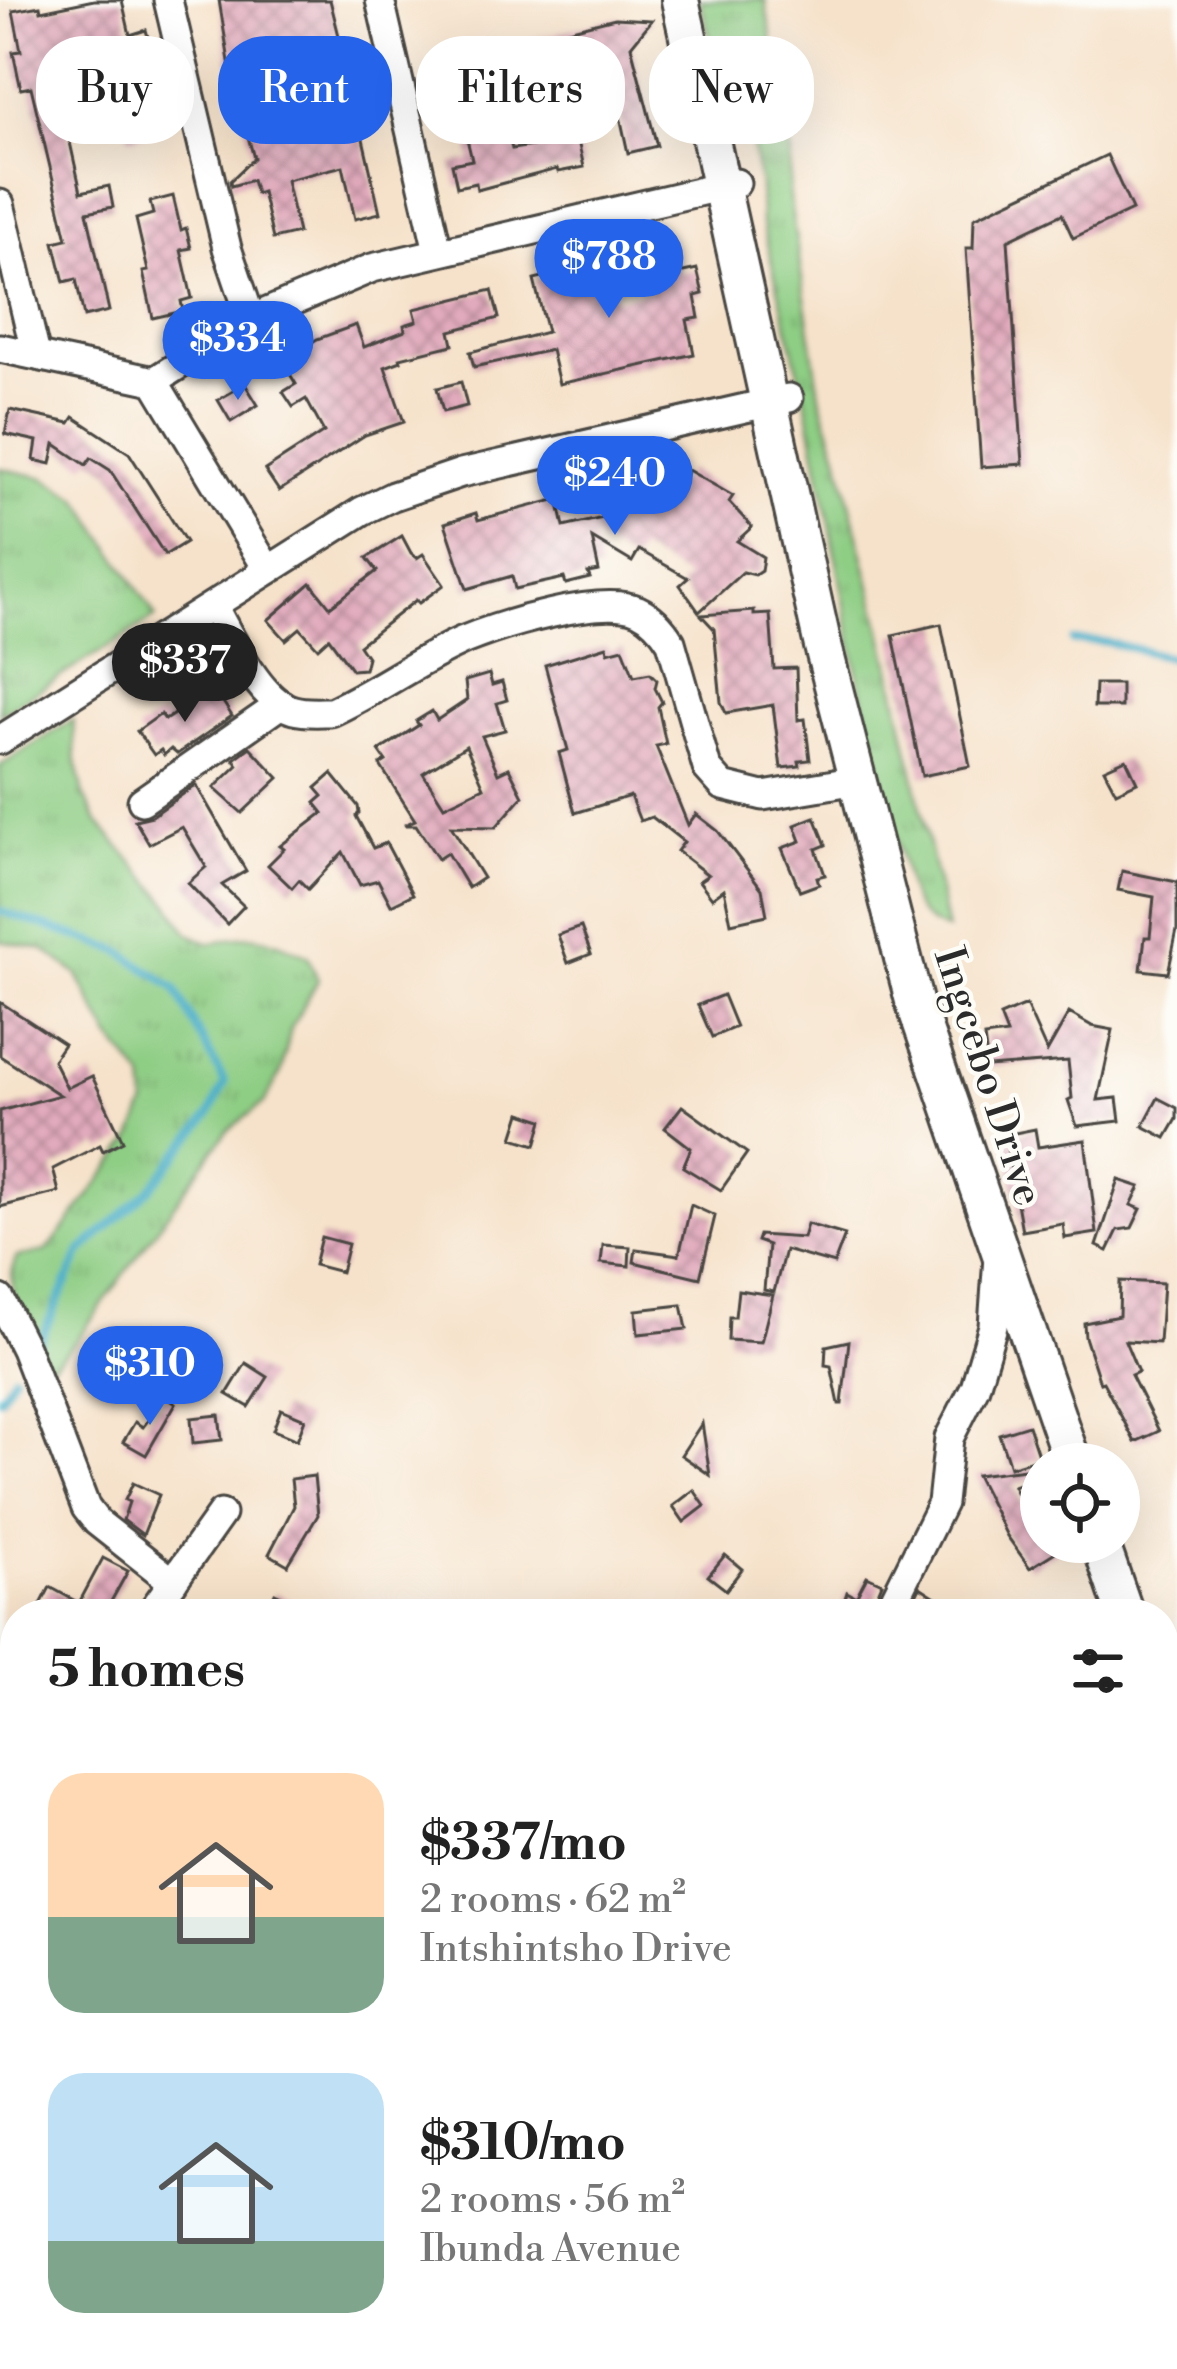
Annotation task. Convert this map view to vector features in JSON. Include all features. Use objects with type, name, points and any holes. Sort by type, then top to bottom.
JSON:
[{"type":"main road","name":"Ingcebo Drive","points":[[680,0],[779,400],[823,646],[914,1001],[1066,1443]]},
{"type":"main road","points":[[1107,1563],[1120,1599]]},
{"type":"street","points":[[168,0],[227,248],[251,319]]},
{"type":"street","points":[[380,0],[438,251]]},
{"type":"street","points":[[0,348],[154,381],[251,319],[372,268],[728,185]]},
{"type":"street","points":[[0,204],[36,355]]},
{"type":"street","points":[[154,381],[268,570]]},
{"type":"street","points":[[0,740],[393,496],[460,473],[779,400]]},
{"type":"street","points":[[213,606],[272,698],[308,712],[332,712],[463,641],[518,623],[614,604],[637,610],[671,643],[707,769],[723,786],[764,796],[858,780]]},
{"type":"street","points":[[142,801],[281,704]]},
{"type":"street","points":[[894,1599],[942,1503],[949,1438],[975,1387],[992,1326],[999,1248]]},
{"type":"street","points":[[0,1299],[26,1349],[86,1508],[173,1582]]},
{"type":"street","points":[[161,1599],[221,1514]]},
{"type":"green space","points":[[700,0],[765,0],[771,36],[709,36]]},
{"type":"green space","points":[[789,144],[789,196],[821,401],[890,663],[947,930],[922,916],[909,891],[861,690],[807,405],[761,220],[752,146]]},
{"type":"green space","points":[[0,468],[45,478],[79,499],[156,617],[0,714]]},
{"type":"green space","points":[[73,720],[76,761],[96,820],[168,902],[188,933],[210,944],[250,936],[270,940],[308,956],[318,980],[291,1028],[281,1072],[264,1103],[227,1131],[77,1340],[47,1369],[15,1298],[12,1283],[17,1257],[46,1251],[52,1245],[132,1139],[146,1104],[144,1079],[110,1037],[77,974],[43,949],[0,941],[0,766]]},
{"type":"building","points":[[94,0],[122,0],[130,35],[146,30],[148,36],[36,36],[36,108],[31,87],[21,89],[13,52],[21,51],[13,11],[40,6],[41,11]]},
{"type":"building","points":[[219,0],[330,0],[339,36],[225,36]]},
{"type":"building","points":[[615,18],[652,20],[631,46],[649,115],[649,144],[657,146],[628,153],[625,36],[544,36]]},
{"type":"building","points":[[44,144],[70,144],[81,192],[109,186],[113,207],[87,212],[109,311],[84,317],[76,279],[64,282],[54,242],[67,239]]},
{"type":"building","points":[[250,144],[364,144],[380,213],[355,219],[343,166],[286,180],[298,233],[273,239],[262,192],[256,194],[252,180],[231,186],[230,181],[254,158]]},
{"type":"building","points":[[468,144],[511,144],[512,149],[579,144],[584,167],[557,169],[477,190],[476,183],[457,187],[452,164],[472,160]]},
{"type":"building","points":[[1107,155],[1132,210],[1073,238],[1062,214],[1008,240],[1023,464],[981,467],[966,248],[973,248],[974,218]]},
{"type":"building","points":[[173,196],[191,248],[181,250],[192,298],[181,301],[183,311],[153,318],[136,219],[153,214],[150,202]]},
{"type":"building","points":[[673,246],[679,273],[697,269],[703,294],[695,296],[699,318],[687,320],[694,354],[559,384],[551,350],[474,367],[470,352],[547,332],[534,280],[608,262],[616,299],[651,290],[643,253]]},
{"type":"building","points":[[492,290],[499,318],[450,331],[453,345],[400,358],[385,367],[404,422],[365,435],[279,491],[265,470],[324,432],[306,399],[293,407],[283,392],[296,384],[282,361],[317,339],[356,325],[364,347],[405,331],[404,325],[417,321],[414,309]]},
{"type":"building","points":[[461,382],[467,406],[443,412],[437,388]]},
{"type":"building","points":[[245,384],[258,405],[231,422],[218,400]]},
{"type":"building","points":[[10,410],[70,423],[74,417],[129,453],[186,542],[165,555],[110,470],[91,458],[86,465],[55,444],[51,464],[34,460],[37,441],[5,434]]},
{"type":"building","points":[[654,447],[657,469],[680,484],[688,470],[733,496],[729,502],[752,527],[737,541],[763,557],[761,571],[755,575],[743,572],[699,612],[680,585],[688,578],[639,550],[632,562],[592,538],[599,571],[588,573],[590,578],[566,584],[564,578],[515,589],[512,576],[467,589],[445,523],[476,513],[478,520],[558,499],[564,527],[603,518],[629,491]]},
{"type":"building","points":[[402,536],[411,553],[417,558],[423,554],[444,585],[419,603],[416,600],[359,645],[367,657],[364,669],[352,670],[329,638],[318,648],[300,628],[286,640],[268,620],[311,583],[330,607],[377,571],[367,558]]},
{"type":"building","points":[[754,611],[754,615],[770,614],[774,669],[796,668],[798,720],[805,719],[810,760],[799,761],[800,766],[781,768],[773,705],[726,713],[721,702],[714,629],[701,615]]},
{"type":"building","points":[[941,624],[970,766],[922,776],[893,635]]},
{"type":"building","points":[[607,646],[608,652],[623,648],[634,676],[650,673],[657,680],[666,744],[656,746],[688,825],[696,814],[718,831],[762,889],[767,915],[731,923],[724,889],[712,898],[699,881],[708,875],[677,851],[684,842],[652,817],[640,821],[630,796],[575,813],[559,753],[568,750],[545,665]]},
{"type":"building","points":[[489,674],[492,685],[502,682],[507,700],[497,703],[505,730],[482,736],[498,773],[509,768],[523,796],[496,827],[451,826],[483,878],[468,888],[447,853],[438,859],[416,825],[404,825],[415,820],[380,765],[386,761],[379,751],[432,711],[437,720],[467,700],[465,681]],"holes":[[[466,746],[484,787],[444,806],[423,773]]]},
{"type":"building","points":[[1095,684],[1121,684],[1121,707],[1094,707]]},
{"type":"building","points":[[214,688],[232,716],[177,754],[171,749],[154,755],[137,731],[161,714],[165,720]]},
{"type":"building","points":[[250,747],[279,778],[242,813],[214,788],[238,765],[234,759]]},
{"type":"building","points":[[1126,759],[1137,782],[1116,792],[1104,769]]},
{"type":"building","points":[[332,774],[358,806],[356,816],[373,848],[386,843],[413,894],[391,905],[378,880],[360,885],[343,852],[308,889],[299,880],[292,888],[268,865],[284,849],[280,846],[323,813],[315,803],[323,796],[316,788]]},
{"type":"building","points":[[196,785],[246,871],[222,885],[244,906],[227,924],[188,883],[206,867],[182,827],[149,844],[135,820],[152,816]]},
{"type":"building","points":[[815,817],[826,845],[816,849],[825,875],[817,877],[819,884],[800,891],[782,848],[801,841],[795,825]]},
{"type":"building","points":[[1122,871],[1177,882],[1177,930],[1168,973],[1141,970],[1154,897],[1118,890]]},
{"type":"building","points":[[581,927],[591,954],[568,963],[558,935]]},
{"type":"building","points":[[723,995],[736,1027],[712,1037],[698,1005]]},
{"type":"building","points":[[0,1002],[64,1044],[53,1060],[67,1088],[92,1076],[123,1141],[103,1151],[100,1145],[53,1169],[59,1192],[0,1207],[0,1111],[60,1095],[0,1056]]},
{"type":"building","points":[[1026,1005],[1047,1052],[1069,1013],[1092,1026],[1113,1030],[1098,1100],[1117,1098],[1120,1121],[1077,1126],[1068,1100],[1072,1098],[1068,1061],[988,1067],[984,1037],[1007,1034],[1000,1016]]},
{"type":"building","points":[[1158,1098],[1177,1108],[1177,1119],[1166,1138],[1143,1126]]},
{"type":"building","points":[[682,1106],[747,1153],[721,1190],[683,1167],[691,1148],[665,1128]]},
{"type":"building","points":[[521,1113],[543,1120],[536,1145],[513,1138]]},
{"type":"building","points":[[1035,1129],[1038,1147],[1085,1140],[1097,1233],[1065,1238],[1063,1224],[1022,1231],[1005,1135]]},
{"type":"building","points":[[1119,1180],[1140,1187],[1131,1205],[1141,1209],[1132,1228],[1118,1230],[1108,1251],[1097,1246]]},
{"type":"building","points":[[691,1205],[715,1216],[700,1278],[634,1262],[636,1249],[679,1255]]},
{"type":"building","points":[[807,1224],[845,1235],[834,1264],[785,1250],[774,1292],[764,1290],[768,1245],[757,1241],[759,1235],[803,1238]]},
{"type":"building","points":[[321,1237],[348,1244],[341,1272],[314,1265]]},
{"type":"building","points":[[603,1245],[630,1247],[629,1266],[601,1263]]},
{"type":"building","points":[[1120,1281],[1163,1283],[1159,1343],[1125,1341],[1138,1372],[1131,1375],[1159,1431],[1135,1442],[1100,1383],[1085,1337],[1084,1323],[1119,1316]]},
{"type":"building","points":[[738,1290],[773,1295],[761,1342],[728,1340]]},
{"type":"building","points":[[682,1305],[687,1329],[638,1334],[636,1310]]},
{"type":"building","points":[[849,1341],[839,1404],[831,1366],[825,1365],[826,1346]]},
{"type":"building","points":[[246,1363],[268,1377],[249,1407],[227,1394]]},
{"type":"building","points":[[166,1396],[176,1403],[146,1455],[123,1442],[135,1422],[143,1427]]},
{"type":"building","points":[[281,1409],[305,1419],[297,1440],[273,1430]]},
{"type":"building","points":[[219,1415],[222,1440],[193,1443],[191,1418]]},
{"type":"building","points":[[702,1423],[710,1475],[681,1455]]},
{"type":"building","points":[[1028,1425],[1034,1443],[1020,1443],[1020,1464],[1010,1467],[999,1434]]},
{"type":"building","points":[[1020,1470],[1020,1484],[1013,1486],[1020,1500],[1020,1554],[1007,1536],[976,1475]]},
{"type":"building","points":[[314,1476],[318,1515],[288,1565],[269,1554],[294,1506],[291,1479]]},
{"type":"building","points":[[133,1483],[159,1495],[143,1535],[123,1520]]},
{"type":"building","points":[[694,1490],[705,1506],[684,1522],[673,1506]]},
{"type":"building","points":[[725,1555],[742,1569],[726,1590],[708,1576]]},
{"type":"building","points":[[103,1558],[128,1571],[112,1599],[81,1599]]},
{"type":"building","points":[[867,1576],[882,1583],[875,1599],[845,1599],[847,1592],[856,1597]]},
{"type":"building","points":[[50,1587],[72,1599],[44,1599]]},
{"type":"building","points":[[920,1587],[937,1598],[937,1599],[914,1599]]},
{"type":"waterway","points":[[1073,641],[1106,642],[1177,659]]},
{"type":"waterway","points":[[0,911],[120,951],[175,988],[225,1083],[209,1116],[150,1189],[81,1252],[36,1349]]},
{"type":"waterway","points":[[0,1398],[14,1375]]}]
